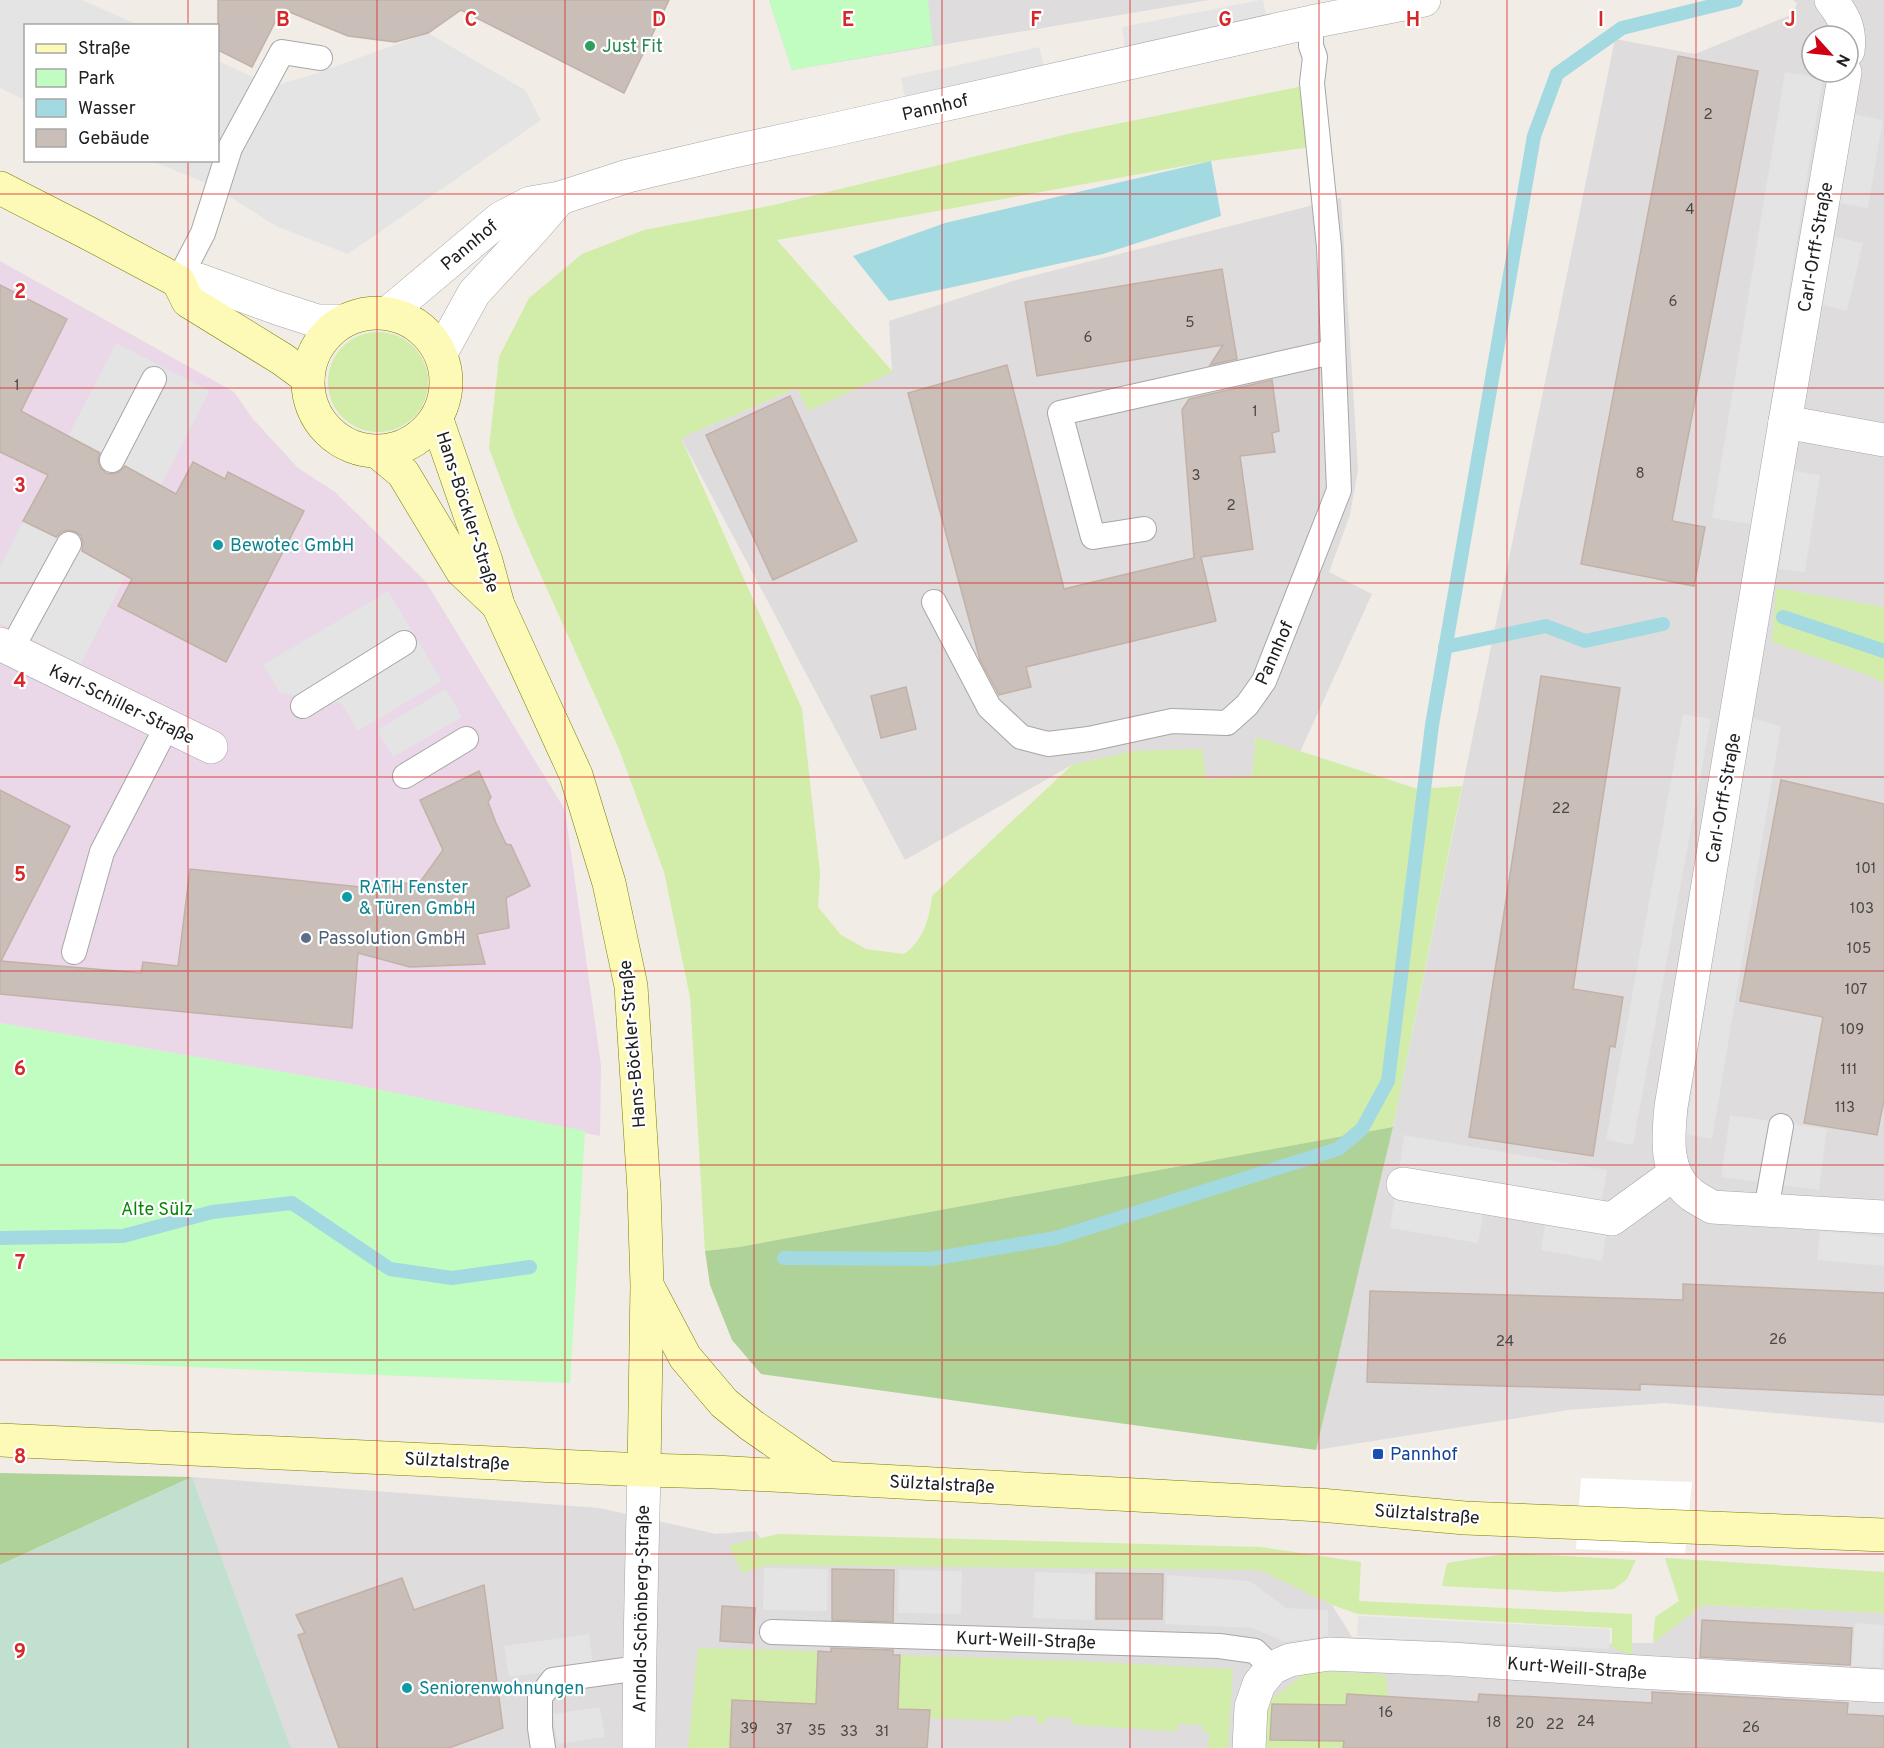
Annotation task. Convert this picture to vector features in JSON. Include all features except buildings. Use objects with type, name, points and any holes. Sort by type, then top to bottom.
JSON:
[{"type":"street","name":"Pannhof","points":[[388,313],[501,218],[530,203],[560,198],[639,173],[1311,22],[1424,0]]},
{"type":"street","points":[[1831,0],[1846,24]]},
{"type":"street","name":"Carl-Orff-Straße","points":[[1843,84],[1671,1107],[1667,1143],[1674,1174],[1690,1194],[1712,1207],[1884,1217]]},
{"type":"street","points":[[0,188],[178,281],[199,280],[317,321],[343,321]]},
{"type":"street","name":"Pannhof","points":[[441,353],[474,293],[560,198]]},
{"type":"street","points":[[178,281],[188,301],[282,359],[308,378]]},
{"type":"street","points":[[365,313],[388,313],[410,320],[428,334],[441,353],[447,375],[446,398],[437,420],[412,444],[379,453],[356,449],[335,439],[319,422],[310,401],[308,378],[313,356],[325,336],[343,321],[365,313]]},
{"type":"street","name":"Hans-Böckler-Straße","points":[[437,420],[486,561],[498,605],[576,776],[609,883],[631,986],[644,1190],[647,1285],[644,1470]]},
{"type":"street","points":[[1785,422],[1884,440]]},
{"type":"street","name":"Hans-Böckler-Straße","points":[[379,453],[403,473],[462,571],[498,605]]},
{"type":"street","name":"Karl-Schiller-Straße","points":[[6,647],[211,747]]},
{"type":"street","points":[[1403,1184],[1612,1218],[1674,1174]]},
{"type":"street","points":[[647,1285],[685,1357],[724,1403],[751,1425],[828,1478]]},
{"type":"street","name":"Sülztalstraße","points":[[0,1440],[828,1478],[1320,1505],[1466,1518],[1884,1535]]},
{"type":"street","name":"Arnold-Schönberg-Straße","points":[[639,1748],[644,1470]]},
{"type":"street","name":"Kurt-Weill-Straße","points":[[1281,1664],[1329,1654],[1362,1655],[1884,1686]]},
{"type":"street","points":[[1249,1748],[1251,1707],[1259,1684],[1281,1664]]},
{"type":"lane","name":"Pannhof","points":[[934,602],[989,707],[1021,737],[1048,744],[1089,739],[1172,721],[1227,723],[1247,705],[1264,681],[1339,490],[1329,247],[1312,83],[1315,57],[1311,46],[1311,22]]},
{"type":"lane","points":[[178,281],[203,233],[230,148],[282,52],[320,57]]},
{"type":"lane","points":[[1144,529],[1093,537],[1060,413],[1332,352]]},
{"type":"lane","points":[[112,460],[154,379]]},
{"type":"lane","points":[[6,647],[69,544]]},
{"type":"lane","points":[[303,706],[404,643]]},
{"type":"lane","points":[[74,952],[102,852],[167,726]]},
{"type":"lane","points":[[405,776],[466,739]]},
{"type":"lane","points":[[1766,1210],[1781,1126]]},
{"type":"lane","name":"Kurt-Weill-Straße","points":[[772,1632],[1219,1646],[1255,1651],[1281,1664]]},
{"type":"lane","points":[[543,1748],[540,1728],[540,1697],[553,1680],[639,1668]]},
{"type":"shaded area","points":[[0,0],[82,0],[136,24],[24,24],[24,100],[0,88]]},
{"type":"shaded area","points":[[769,0],[1209,0],[792,70]]},
{"type":"shaded area","points":[[1263,0],[1267,19],[1125,47],[1122,27]]},
{"type":"shaded area","points":[[1793,0],[1884,0],[1884,607],[1777,588],[1868,675],[1884,683],[1884,1423],[1665,1403],[1568,1410],[1316,1450],[1393,1127],[1615,39],[1695,54],[1793,14],[1797,3]]},
{"type":"shaded area","points":[[428,33],[525,90],[541,120],[348,254],[276,226],[213,186],[154,162],[219,162],[219,61],[272,86],[306,77]]},
{"type":"shaded area","points":[[1039,47],[1044,67],[905,98],[901,78]]},
{"type":"shaded area","points":[[1785,72],[1800,74],[1800,84],[1822,84],[1751,524],[1712,518]]},
{"type":"shaded area","points":[[1853,114],[1883,120],[1868,208],[1837,203]]},
{"type":"shaded area","points":[[1341,198],[1358,470],[1350,515],[1329,572],[1372,594],[1300,752],[1256,737],[1252,776],[1206,779],[1202,750],[1134,751],[1072,765],[905,860],[681,438],[797,388],[808,411],[892,372],[889,321],[1016,280]]},
{"type":"shaded area","points":[[1835,237],[1863,243],[1847,311],[1819,304]]},
{"type":"shaded area","points":[[0,261],[234,392],[253,419],[298,468],[335,492],[426,582],[565,810],[601,1065],[600,1136],[346,1083],[0,1023]]},
{"type":"shaded area","points":[[116,343],[210,391],[161,485],[68,436]]},
{"type":"shaded area","points":[[1794,471],[1820,475],[1805,572],[1779,569]]},
{"type":"shaded area","points":[[23,521],[127,573],[81,664],[0,623],[0,567]]},
{"type":"shaded area","points":[[388,591],[442,681],[358,731],[341,703],[280,693],[263,665]]},
{"type":"shaded area","points":[[446,689],[462,717],[393,757],[377,730]]},
{"type":"shaded area","points":[[1683,714],[1711,719],[1633,1145],[1606,1140]]},
{"type":"shaded area","points":[[1751,718],[1781,726],[1712,1139],[1685,1134]]},
{"type":"shaded area","points":[[1730,1115],[1827,1129],[1819,1190],[1721,1177]]},
{"type":"shaded area","points":[[1404,1135],[1607,1170],[1601,1205],[1399,1170]]},
{"type":"shaded area","points":[[1395,1195],[1484,1210],[1478,1243],[1390,1228]]},
{"type":"shaded area","points":[[1546,1220],[1607,1230],[1602,1261],[1541,1250]]},
{"type":"shaded area","points":[[1820,1231],[1884,1237],[1884,1266],[1817,1260]]},
{"type":"shaded area","points":[[192,1477],[599,1508],[716,1534],[756,1531],[760,1538],[1260,1570],[1332,1605],[1352,1637],[1538,1644],[1653,1643],[1703,1605],[1884,1613],[1884,1748],[291,1748]]},
{"type":"shaded area","points":[[764,1568],[828,1569],[827,1611],[763,1610]]},
{"type":"shaded area","points":[[899,1570],[962,1571],[961,1614],[898,1613]]},
{"type":"shaded area","points":[[1035,1572],[1096,1574],[1093,1620],[1033,1618]]},
{"type":"shaded area","points":[[1167,1575],[1250,1581],[1286,1608],[1328,1610],[1328,1636],[1285,1642],[1252,1628],[1165,1624]]},
{"type":"shaded area","points":[[1358,1616],[1610,1629],[1609,1649],[1357,1636]]},
{"type":"shaded area","points":[[1855,1623],[1884,1625],[1881,1667],[1852,1666]]},
{"type":"shaded area","points":[[589,1634],[593,1665],[509,1677],[504,1646]]},
{"type":"shaded area","points":[[600,1707],[605,1737],[558,1744],[553,1714]]},
{"type":"green space","points":[[769,0],[928,0],[933,45],[792,70]]},
{"type":"green space","points":[[1303,86],[1311,147],[1211,161],[777,240],[893,372],[808,411],[797,388],[681,438],[802,709],[820,873],[818,907],[841,935],[866,949],[904,954],[911,948],[921,936],[932,896],[1072,765],[1134,751],[1202,749],[1206,779],[1252,776],[1256,737],[1418,789],[1462,786],[1393,1127],[739,1247],[705,1251],[690,997],[664,872],[619,749],[516,520],[489,448],[499,357],[529,298],[582,254],[644,230],[774,205],[1072,133]]},
{"type":"green space","points":[[378,332],[397,336],[413,347],[424,363],[428,382],[424,401],[413,417],[397,428],[378,432],[359,428],[343,417],[332,401],[328,382],[332,363],[343,347],[359,336]]},
{"type":"green space","points":[[1776,588],[1884,607],[1884,683],[1868,675],[1772,642]]},
{"type":"green space","name":"Alte Sülz","points":[[0,1023],[346,1083],[585,1131],[570,1383],[0,1359]]},
{"type":"green space","points":[[1393,1127],[1316,1450],[761,1374],[732,1340],[710,1285],[705,1251],[739,1247]]},
{"type":"green space","points":[[0,1473],[192,1477],[0,1565]]},
{"type":"green space","points":[[192,1477],[291,1748],[0,1748],[0,1565]]},
{"type":"green space","points":[[779,1534],[1260,1547],[1361,1562],[1359,1601],[1632,1614],[1632,1655],[1612,1648],[1612,1628],[1358,1614],[1332,1605],[1260,1570],[768,1565],[742,1573],[729,1545]]},
{"type":"green space","points":[[1511,1553],[1636,1560],[1627,1579],[1614,1589],[1559,1592],[1442,1586],[1447,1563]]},
{"type":"green space","points":[[1665,1558],[1884,1572],[1884,1613],[1703,1605],[1653,1643],[1655,1617],[1679,1601]]},
{"type":"green space","points":[[698,1648],[818,1651],[818,1665],[899,1667],[900,1655],[1233,1669],[1228,1748],[1208,1748],[1209,1733],[1203,1732],[1203,1725],[1178,1724],[1177,1731],[1173,1731],[1075,1725],[1072,1724],[1071,1718],[1046,1717],[1045,1724],[1037,1723],[1036,1716],[1012,1716],[1011,1721],[929,1718],[929,1710],[739,1700],[732,1707],[730,1748],[688,1748]]},
{"type":"green space","points":[[1322,1671],[1386,1675],[1388,1697],[1347,1694],[1343,1748],[1264,1748],[1268,1702],[1304,1674]]},
{"type":"water","points":[[1211,161],[1221,216],[1103,254],[889,301],[853,256],[945,223]]},
{"type":"pier","points":[[1581,1478],[1692,1482],[1685,1554],[1576,1549]]},
{"type":"waterway","points":[[784,1258],[931,1259],[1056,1238],[1338,1149],[1362,1129],[1388,1081],[1432,725],[1534,136],[1557,74],[1622,28],[1736,0]]},
{"type":"waterway","points":[[1783,617],[1884,651]]},
{"type":"waterway","points":[[1445,647],[1546,626],[1585,641],[1663,624]]},
{"type":"waterway","name":"Alte Sülz","points":[[0,1238],[123,1236],[212,1212],[292,1203],[390,1269],[452,1278],[530,1267]]},
{"type":"place","name":"Just Fit","points":[[590,46]]},
{"type":"place","name":"Bewotec GmbH","points":[[218,545]]},
{"type":"place","name":"RATH Fenster & Türen GmbH","points":[[347,897]]},
{"type":"place","name":"Passolution GmbH","points":[[306,938]]},
{"type":"place","name":"Pannhof","points":[[1378,1454]]},
{"type":"place","name":"Seniorenwohnungen","points":[[407,1688]]}]
